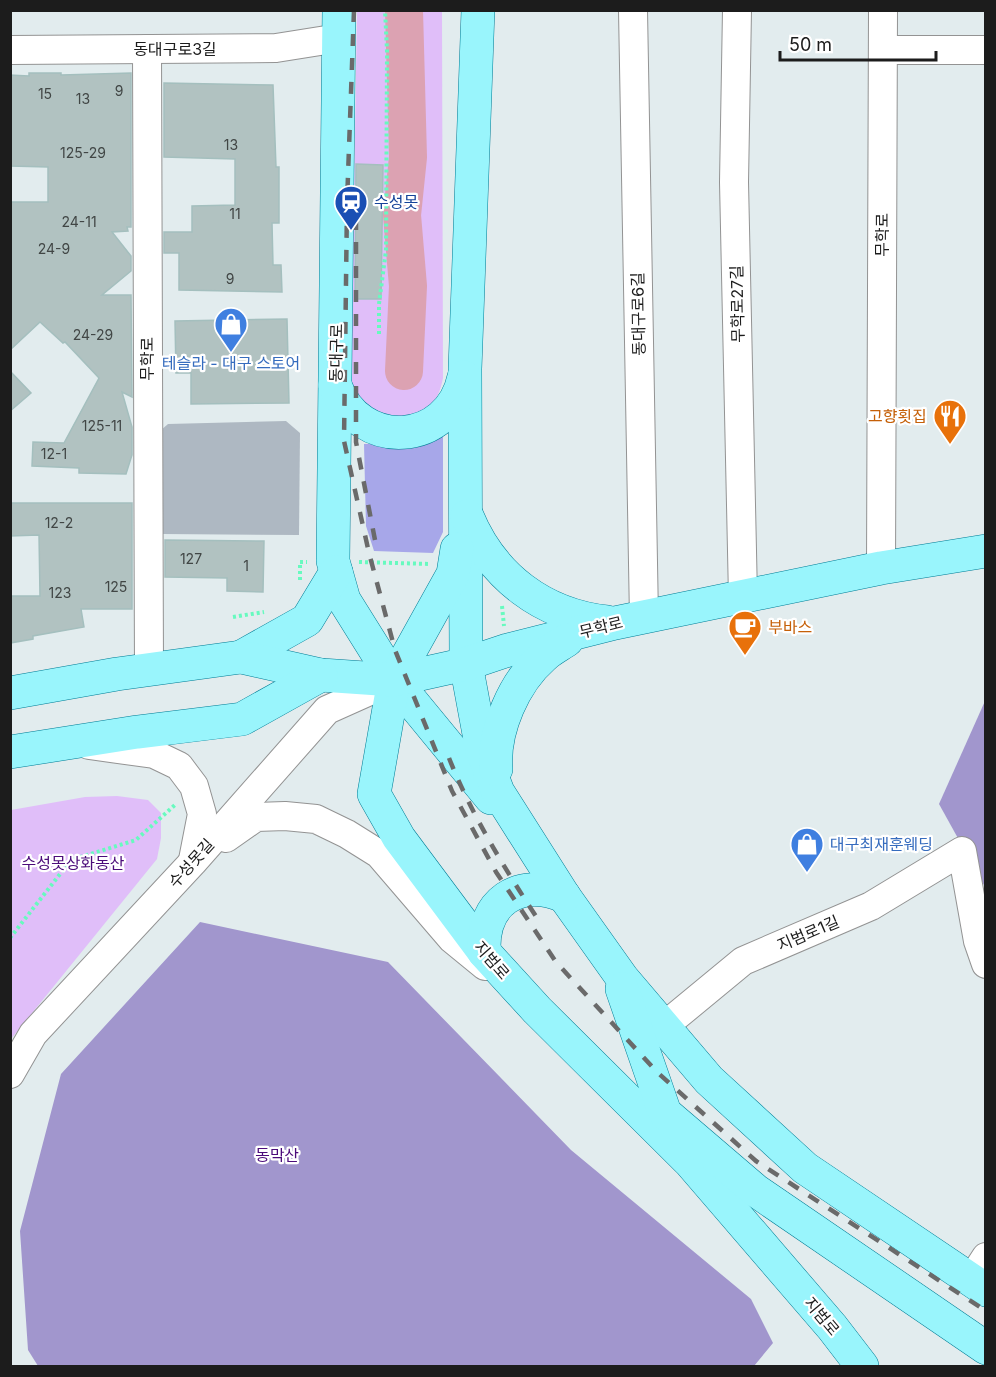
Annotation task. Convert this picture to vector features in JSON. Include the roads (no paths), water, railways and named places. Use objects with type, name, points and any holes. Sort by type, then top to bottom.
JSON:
[{"type":"main road","points":[[478,10],[465,369],[466,664],[482,750],[498,792],[564,896],[615,969],[709,1080],[805,1168],[981,1276]]},
{"type":"main road","name":"동대구로","points":[[339,24],[333,561],[344,600],[394,680]]},
{"type":"main road","points":[[335,385],[343,402],[362,422],[387,432],[406,432],[424,428],[447,412],[461,389],[465,369]]},
{"type":"main road","points":[[464,509],[485,551],[499,569],[515,585],[537,600],[562,612],[588,620],[629,620]]},
{"type":"main road","name":"지범로","points":[[464,509],[453,574],[394,680],[374,795],[399,838],[484,952],[537,1010],[690,1162],[832,1327],[861,1366]]},
{"type":"main road","name":"무학로","points":[[10,693],[241,657],[321,675],[394,680],[466,664],[508,650],[629,620],[881,568],[986,551]]},
{"type":"main road","points":[[241,657],[307,620],[336,572]]},
{"type":"main road","points":[[498,792],[495,765],[498,739],[504,714],[516,690],[543,656],[580,632]]},
{"type":"main road","points":[[10,752],[242,719],[321,675]]},
{"type":"main road","points":[[394,680],[541,858]]},
{"type":"main road","points":[[484,952],[483,936],[487,922],[495,908],[506,898],[520,891],[535,888],[550,890],[564,896]]},
{"type":"main road","points":[[615,969],[665,1113],[755,1190],[986,1348]]},
{"type":"street","name":"동대구로6길","points":[[629,620],[633,10]]},
{"type":"street","name":"무학로27길","points":[[737,10],[734,182],[743,597]]},
{"type":"street","name":"무학로","points":[[881,568],[883,10]]},
{"type":"street","name":"동대구로3길","points":[[10,50],[276,48],[339,24]]},
{"type":"street","name":"무학로","points":[[147,49],[149,670]]},
{"type":"street","points":[[883,50],[986,50]]},
{"type":"street","name":"수성못길","points":[[10,1074],[33,1034],[193,862],[327,710],[394,680]]},
{"type":"street","points":[[71,742],[154,754],[179,766],[194,786],[202,814],[193,862]]},
{"type":"street","points":[[193,862],[256,817],[285,816],[316,819],[347,834],[379,854],[452,939],[537,1010]]},
{"type":"street","name":"지범로1길","points":[[663,1027],[743,961],[871,906],[962,851],[978,941],[986,964]]},
{"type":"waterway","points":[[404,10],[408,157],[402,215],[408,286],[404,371]]},
{"type":"railway","points":[[354,10],[347,203],[344,441],[369,553],[395,650],[452,791],[496,872],[556,962],[657,1072],[756,1161],[986,1311]]},
{"type":"railway","points":[[356,194],[356,442],[375,540]]},
{"type":"railway","points":[[449,758],[490,842],[539,921]]},
{"type":"place","name":"수성못","points":[[351,231]]},
{"type":"place","name":"테슬라 - 대구 스토어","points":[[231,353]]},
{"type":"place","name":"고향횟집","points":[[950,445]]},
{"type":"place","name":"부바스","points":[[745,656]]},
{"type":"place","name":"대구최재훈웨딩","points":[[807,873]]},
{"type":"park label","name":"수성못상화동산","points":[[73,863]]},
{"type":"park label","name":"동막산","points":[[277,1155]]}]
